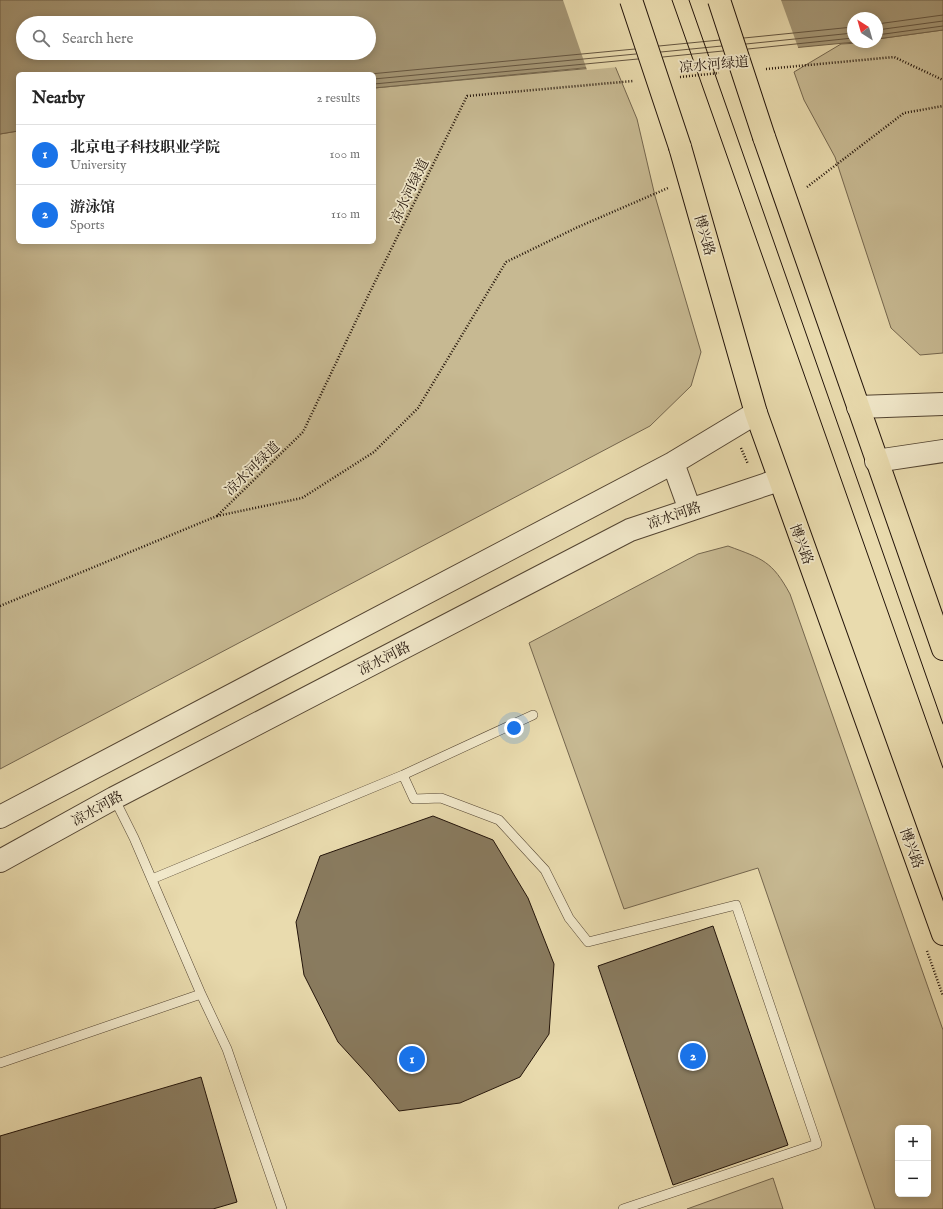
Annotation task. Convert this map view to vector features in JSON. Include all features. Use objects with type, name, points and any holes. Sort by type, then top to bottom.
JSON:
[{"type":"main road","name":"博兴路","points":[[631,0],[680,147],[756,413],[943,934]]},
{"type":"main road","points":[[720,0],[764,137],[876,461],[943,649]]},
{"type":"street","points":[[858,407],[943,404]]},
{"type":"street","points":[[0,817],[673,463],[756,413]]},
{"type":"street","points":[[876,461],[943,452]]},
{"type":"street","points":[[673,463],[690,510]]},
{"type":"street","name":"凉水河路","points":[[0,861],[114,798],[630,530],[779,480]]},
{"type":"lane","points":[[152,879],[403,775],[533,714]]},
{"type":"lane","points":[[403,775],[414,799],[441,798],[498,820],[545,870],[569,918],[588,942],[736,905],[817,1144],[622,1209]]},
{"type":"lane","points":[[114,798],[134,838],[201,994],[227,1049],[282,1209]]},
{"type":"lane","points":[[0,1063],[201,994]]},
{"type":"path","name":"凉水河绿道","points":[[760,69],[894,57],[943,80]]},
{"type":"path","name":"凉水河绿道","points":[[673,77],[720,73]]},
{"type":"path","name":"凉水河绿道","points":[[0,606],[216,516],[303,432],[370,291],[467,96],[641,80]]},
{"type":"path","points":[[807,187],[904,113],[943,106]]},
{"type":"path","points":[[216,516],[302,498],[374,452],[418,408],[506,262],[578,227],[670,188]]},
{"type":"shaded area","points":[[943,30],[943,353],[920,355],[891,328],[835,157],[804,100],[794,72],[841,44],[847,44],[847,48],[883,48],[883,38]]},
{"type":"shaded area","points":[[615,66],[637,119],[655,196],[701,352],[691,386],[650,426],[0,769],[0,134],[16,131],[16,244],[376,244],[376,88]]},
{"type":"shaded area","points":[[728,546],[758,558],[765,562],[778,574],[790,594],[943,1030],[943,1209],[875,1209],[758,868],[624,909],[529,643],[698,554]]},
{"type":"shaded area","points":[[773,1178],[783,1209],[687,1209]]},
{"type":"water","points":[[0,0],[943,0],[943,30],[883,38],[883,12],[847,12],[847,43],[376,88],[376,72],[16,72],[16,131],[0,134]]},
{"type":"pier","points":[[563,0],[781,0],[799,50],[587,70]]},
{"type":"building","points":[[433,816],[493,840],[528,898],[554,964],[549,1034],[520,1077],[460,1103],[399,1111],[338,1042],[304,975],[296,922],[320,856]]},
{"type":"building","points":[[713,926],[788,1145],[673,1185],[598,966]]},
{"type":"building","points":[[201,1077],[237,1202],[213,1209],[0,1209],[0,1136]]},
{"type":"tram line","points":[[672,0],[943,768]]},
{"type":"tram line","points":[[689,0],[943,724]]},
{"type":"place","name":"游泳馆","points":[[693,1056]]},
{"type":"place","name":"北京电子科技职业学院","points":[[412,1059]]}]
